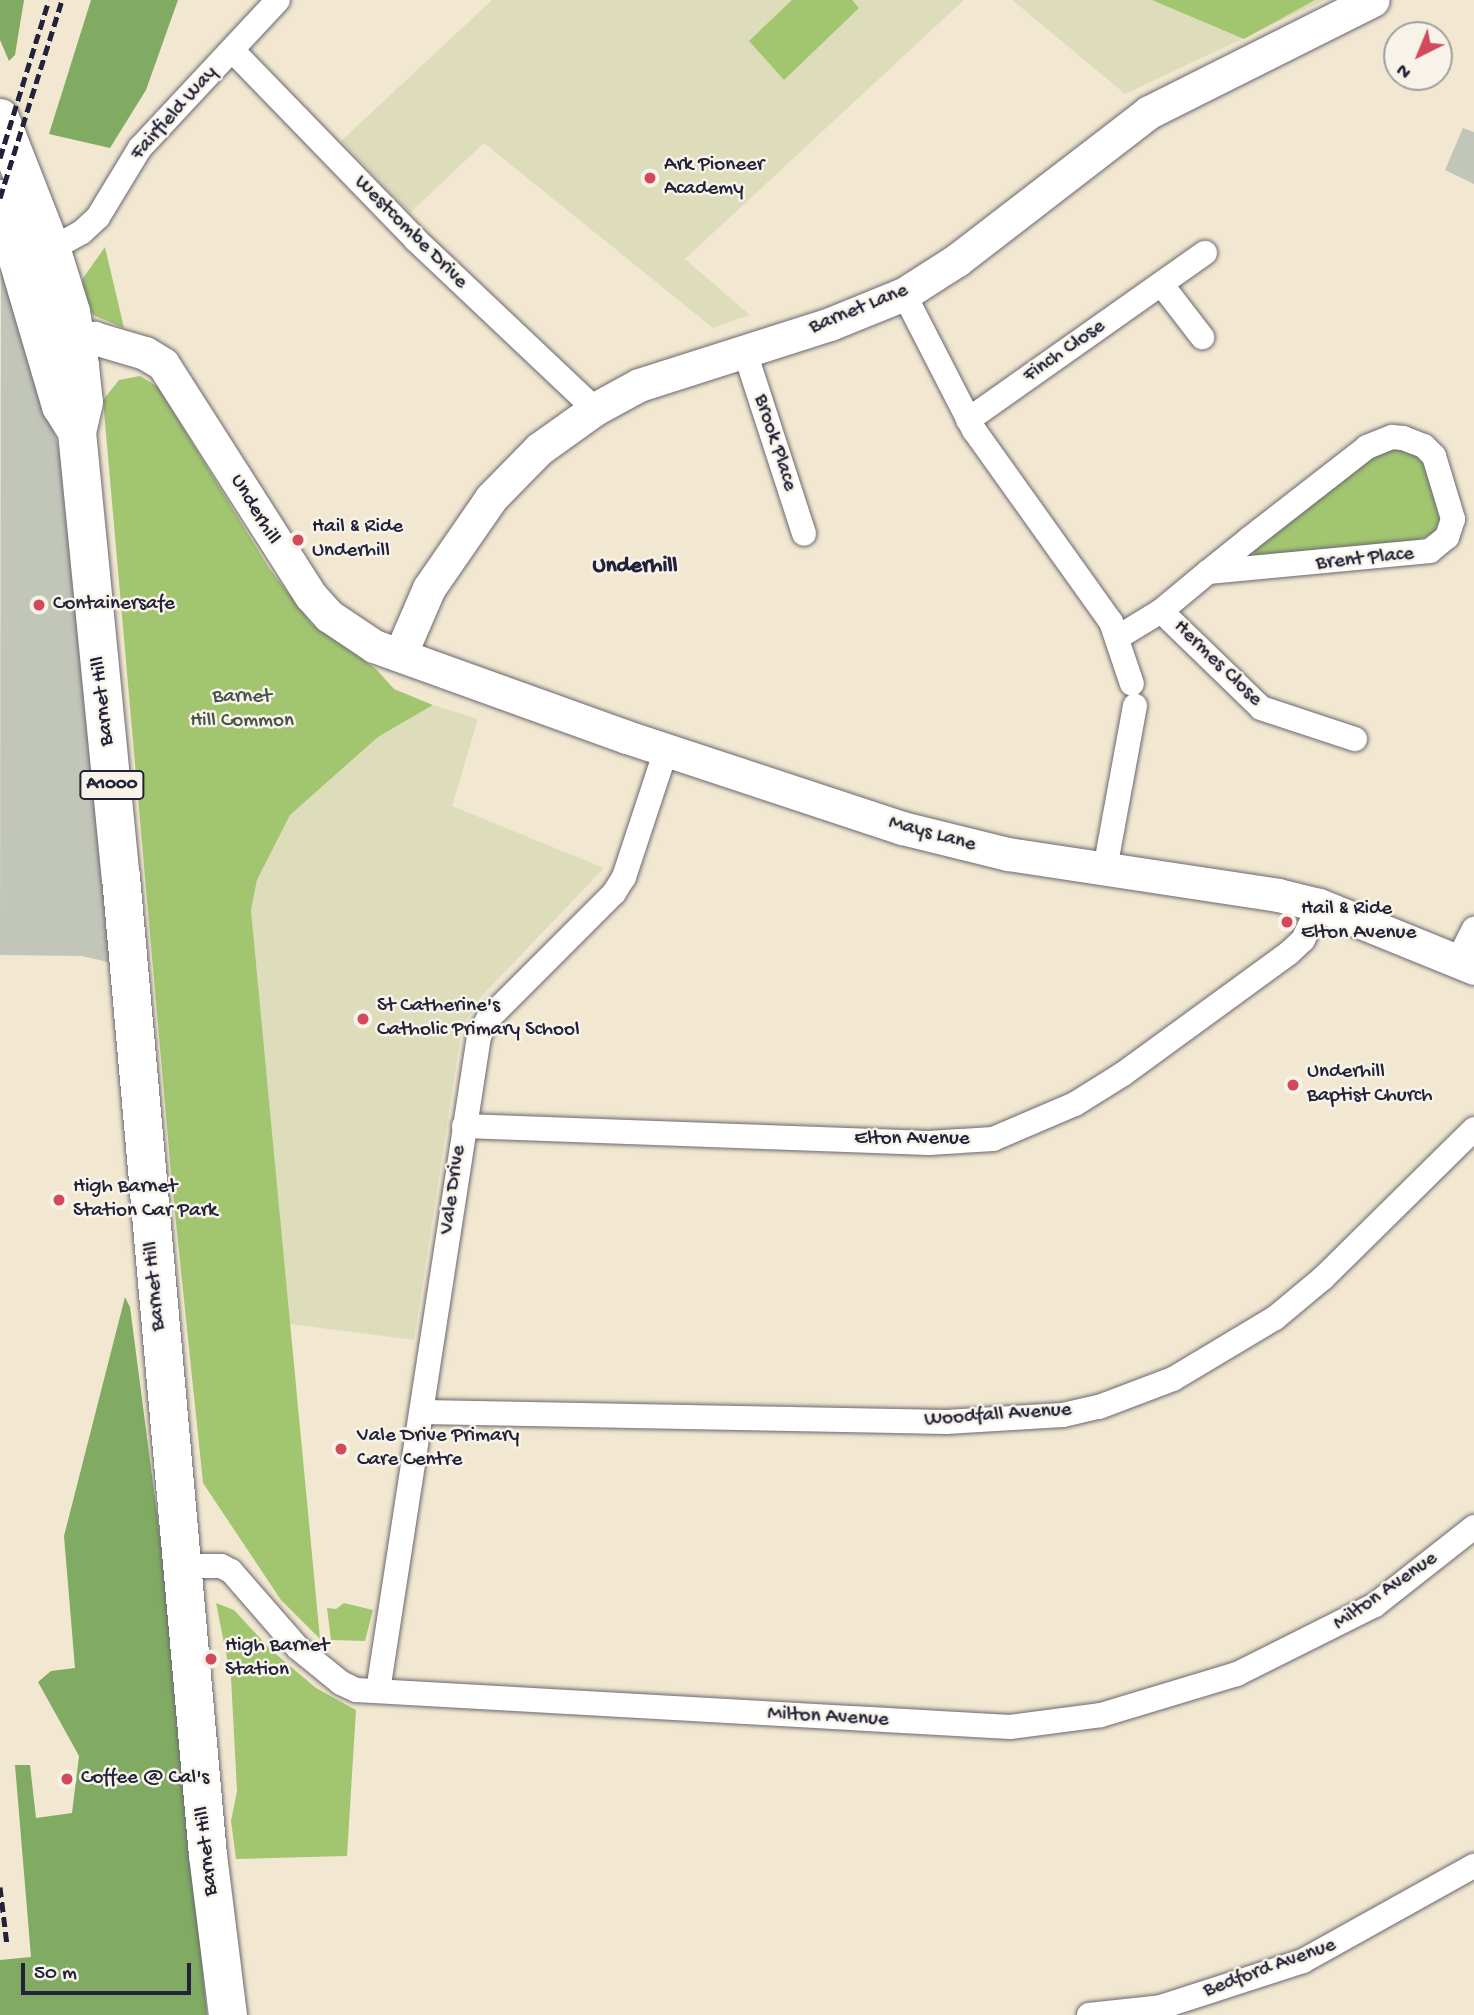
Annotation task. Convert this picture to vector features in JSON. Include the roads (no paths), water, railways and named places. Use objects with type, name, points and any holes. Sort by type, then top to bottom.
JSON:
[{"type":"main road","name":"Barnet Hill","points":[[0,118],[47,250],[67,357],[61,406],[77,432],[121,877],[182,1566],[228,2015]]},
{"type":"main road","name":"Barnet Hill","points":[[6,214],[30,289],[67,357]]},
{"type":"street","name":"Fairfield Way","points":[[47,250],[82,233],[99,217],[140,148],[278,0]]},
{"type":"street","name":"Barnet Lane","points":[[400,655],[429,588],[492,498],[539,449],[595,409],[639,385],[745,352],[905,294],[957,260],[1149,112],[1373,0]]},
{"type":"street","name":"Westcombe Drive","points":[[232,50],[416,240],[595,409]]},
{"type":"street","points":[[6,214],[47,250],[30,289]]},
{"type":"street","name":"Finch Close","points":[[968,420],[1205,253]]},
{"type":"street","points":[[1162,285],[1202,337]]},
{"type":"street","points":[[905,294],[968,420],[1120,636],[1133,695],[1105,869]]},
{"type":"street","name":"Underhill","points":[[67,357],[94,338],[127,351],[155,357],[178,382],[268,534],[310,596],[351,632],[400,655]]},
{"type":"street","name":"Brook Place","points":[[745,352],[804,534]]},
{"type":"street","name":"Brent Place","points":[[1120,636],[1161,611],[1208,572],[1378,440],[1392,437],[1413,440],[1434,456],[1454,509],[1447,537],[1430,551],[1208,572]]},
{"type":"street","name":"Hermes Close","points":[[1161,611],[1261,708],[1355,739]]},
{"type":"street","name":"Mays Lane","points":[[400,655],[666,750],[956,844],[1278,895],[1319,905],[1466,964]]},
{"type":"street","name":"Vale Drive","points":[[378,1691],[479,1036],[488,1019],[614,894],[624,877],[666,750]]},
{"type":"street","name":"Elton Avenue","points":[[464,1126],[929,1143],[993,1139],[1074,1104],[1123,1074],[1289,953],[1303,940],[1319,905]]},
{"type":"street","points":[[1466,964],[1474,929]]},
{"type":"street","name":"Woodfall Avenue","points":[[423,1412],[946,1422],[1063,1415],[1099,1407],[1173,1379],[1275,1318],[1323,1278],[1474,1129]]},
{"type":"street","name":"Milton Avenue","points":[[182,1566],[221,1566],[231,1571],[274,1623],[324,1670],[356,1690],[927,1724],[1055,1724],[1187,1692],[1286,1653],[1375,1605],[1474,1527]]},
{"type":"street","name":"Bedford Avenue","points":[[1089,2015],[1161,2007],[1303,1961],[1369,1929],[1474,1866]]},
{"type":"railway","points":[[0,158],[49,0]]},
{"type":"railway","points":[[0,198],[62,0]]},
{"type":"railway","points":[[0,1887],[7,1945]]},
{"type":"place","name":"Ark Pioneer Academy","points":[[650,178]]},
{"type":"place","name":"Hail & Ride Underhill","points":[[298,540]]},
{"type":"place","name":"Containersafe","points":[[39,605]]},
{"type":"place","name":"Hail & Ride Elton Avenue","points":[[1287,922]]},
{"type":"place","name":"St Catherine's Catholic Primary School","points":[[363,1019]]},
{"type":"place","name":"Underhill Baptist Church","points":[[1293,1085]]},
{"type":"place","name":"High Barnet Station Car Park","points":[[59,1200]]},
{"type":"place","name":"Vale Drive Primary Care Centre","points":[[341,1449]]},
{"type":"place","name":"High Barnet Station","points":[[211,1659]]},
{"type":"place","name":"Coffee @ Cal's","points":[[67,1779]]},
{"type":"district","name":"Underhill","points":[[635,567]]},
{"type":"park label","name":"Barnet Hill Common","points":[[242,710]]}]
